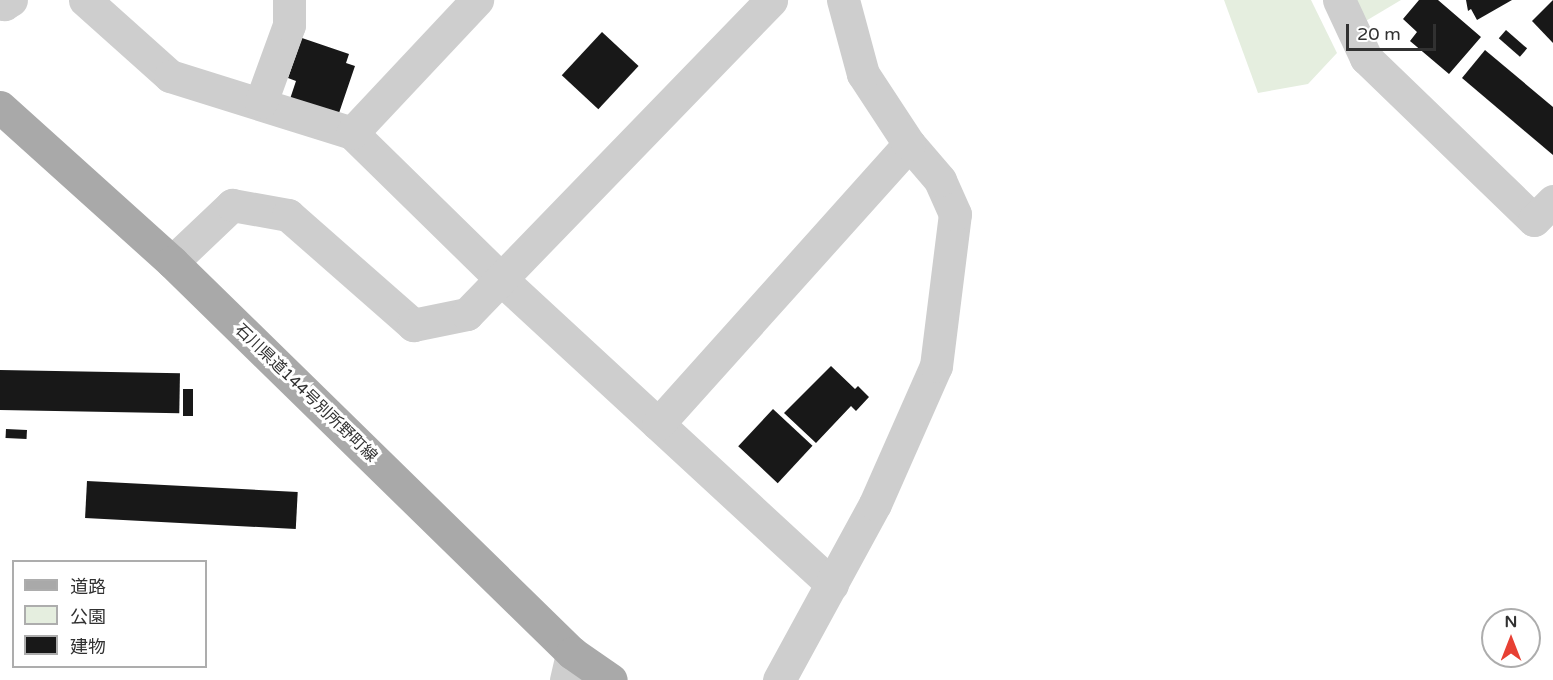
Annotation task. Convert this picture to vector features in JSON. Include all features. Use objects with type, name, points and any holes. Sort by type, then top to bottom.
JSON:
[{"type":"main road","name":"石川県道144号別所野町線","points":[[0,107],[172,262],[569,667],[611,680]]},
{"type":"street","points":[[0,0],[4,4],[11,0]]},
{"type":"street","points":[[84,0],[170,76],[261,102],[352,133],[502,280],[832,585]]},
{"type":"street","points":[[261,102],[289,25],[289,0]]},
{"type":"street","points":[[352,133],[477,0]]},
{"type":"street","points":[[172,262],[232,206],[288,215],[413,325],[467,314],[771,0]]},
{"type":"street","points":[[779,680],[875,504],[936,366],[955,214],[940,180],[909,144],[863,74],[843,0]]},
{"type":"street","points":[[1339,0],[1366,58],[1534,220],[1553,201]]},
{"type":"street","points":[[658,424],[909,144]]},
{"type":"green space","points":[[1224,0],[1311,0],[1337,53],[1308,84],[1258,93]]},
{"type":"green space","points":[[1340,0],[1401,0],[1354,28]]},
{"type":"building","points":[[1419,0],[1438,0],[1481,37],[1449,74],[1410,41],[1417,32],[1403,19]]},
{"type":"building","points":[[1466,0],[1512,0],[1477,20],[1471,9],[1468,11]]},
{"type":"building","points":[[1553,0],[1553,43],[1532,21]]},
{"type":"building","points":[[1506,30],[1527,48],[1520,57],[1499,38]]},
{"type":"building","points":[[602,32],[639,66],[598,109],[562,75]]},
{"type":"building","points":[[302,38],[349,54],[346,63],[355,66],[338,116],[290,99],[296,81],[288,78]]},
{"type":"building","points":[[1485,50],[1553,107],[1553,155],[1462,78]]},
{"type":"building","points":[[831,366],[855,389],[858,386],[869,397],[856,411],[851,406],[816,443],[784,413]]},
{"type":"building","points":[[0,370],[180,373],[179,413],[0,410]]},
{"type":"building","points":[[183,389],[193,389],[193,416],[183,416]]},
{"type":"building","points":[[773,409],[812,446],[778,483],[738,446]]},
{"type":"building","points":[[6,429],[27,430],[27,439],[6,438]]},
{"type":"building","points":[[87,481],[298,492],[296,529],[85,518]]}]
